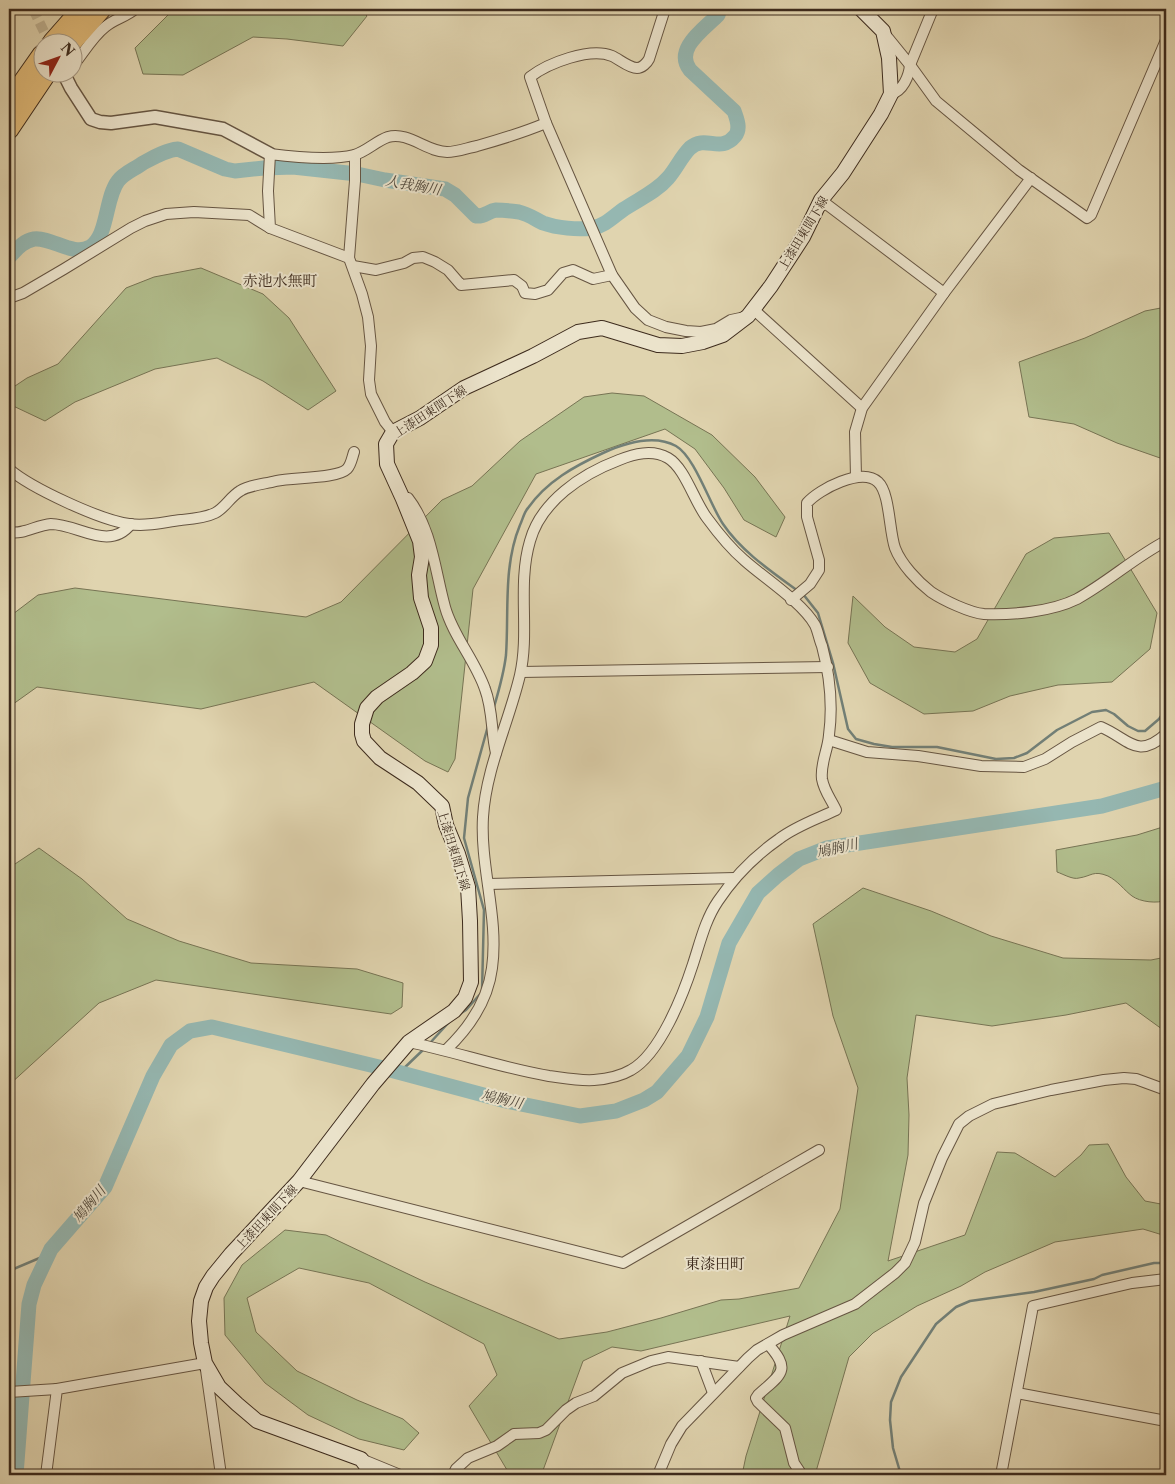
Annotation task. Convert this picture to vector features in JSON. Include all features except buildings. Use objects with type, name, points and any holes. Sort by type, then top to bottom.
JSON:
[{"type":"highway","points":[[61,32],[81,9]]},
{"type":"highway","points":[[81,32],[102,9]]},
{"type":"highway","points":[[9,101],[32,68]]},
{"type":"highway","points":[[9,130],[54,82]]},
{"type":"main road","points":[[861,9],[883,31],[889,58],[891,94]]},
{"type":"main road","name":"上漆田東間下線","points":[[361,1459],[257,1421],[219,1387],[205,1363],[200,1343],[199,1321],[201,1301],[206,1287],[231,1254],[299,1181],[373,1084],[409,1042],[454,1011],[465,998],[471,982],[468,887],[458,854],[446,825],[442,806],[418,783],[380,758],[364,741],[362,734],[362,724],[367,708],[377,697],[412,673],[425,661],[431,646],[431,628],[421,598],[419,575],[422,556],[420,541],[387,464],[386,444],[394,432],[420,418],[464,388],[533,356],[578,332],[602,328],[658,345],[682,346],[703,342],[723,335],[750,312],[771,286],[803,236],[821,200],[847,166],[881,114],[891,94]]},
{"type":"main road","points":[[361,1459],[373,1475]]},
{"type":"street","points":[[82,52],[103,29],[135,9]]},
{"type":"street","points":[[665,9],[649,59],[641,66],[636,68],[608,54],[588,54],[543,68],[530,77],[546,123],[612,275],[635,308],[648,320],[666,327],[701,332],[716,329],[750,312],[862,408]]},
{"type":"street","points":[[891,94],[896,93],[901,88],[909,73],[910,65],[933,9]]},
{"type":"street","points":[[883,31],[936,101],[1031,178],[1087,218],[1091,216],[1166,44]]},
{"type":"street","points":[[68,82],[92,119],[100,122],[111,123],[155,117],[223,129],[270,154],[299,158],[337,157],[355,154],[389,137],[403,137],[434,150],[446,152],[461,150],[506,139],[546,123]]},
{"type":"street","points":[[270,154],[268,191],[270,228]]},
{"type":"street","points":[[355,154],[351,262],[368,317],[372,346],[369,380],[371,394],[385,422],[394,432]]},
{"type":"street","points":[[856,477],[855,432],[862,408],[944,293],[1031,178]]},
{"type":"street","points":[[821,200],[944,293]]},
{"type":"street","points":[[9,298],[64,269],[145,221],[166,214],[194,212],[248,215],[270,228],[351,262],[376,270],[404,263],[413,258],[423,257],[436,262],[448,270],[461,285],[514,280],[522,286],[525,293],[535,294],[548,290],[563,273],[574,270],[593,279],[612,275]]},
{"type":"street","points":[[9,469],[22,479],[71,504],[114,521],[131,524],[154,524],[214,514],[241,490],[282,479],[345,471],[354,452]]},
{"type":"street","points":[[409,1042],[530,1073],[576,1080],[595,1080],[631,1070],[649,1056],[675,1010],[693,964],[703,931],[717,902],[736,878],[779,838],[836,810],[825,791],[822,778],[822,764],[829,740],[831,692],[828,667],[813,622],[792,600],[728,545],[705,517],[684,475],[670,459],[660,455],[649,453],[634,454],[577,481],[553,502],[539,520],[530,538],[525,562],[524,637],[521,672],[506,727],[496,754],[483,813],[482,833],[493,945],[489,986],[481,1005],[461,1035],[446,1050]]},
{"type":"street","points":[[792,600],[810,584],[819,570],[819,560],[808,516],[807,503],[813,496],[856,477],[868,477],[878,482],[885,492],[895,548],[908,569],[931,592],[970,611],[982,614],[1030,612],[1056,607],[1077,599],[1166,541]]},
{"type":"street","points":[[394,482],[411,503],[423,526],[435,562],[445,608],[486,690],[496,754]]},
{"type":"street","points":[[9,532],[21,533],[50,524],[106,537],[123,533],[131,524]]},
{"type":"street","points":[[521,672],[828,667]]},
{"type":"street","points":[[829,740],[867,752],[918,756],[982,766],[1024,767],[1045,759],[1072,742],[1101,728],[1131,744],[1144,747],[1153,744],[1166,734]]},
{"type":"street","points":[[488,884],[736,878]]},
{"type":"street","points":[[658,1475],[671,1444],[682,1426],[757,1350],[783,1335],[855,1304],[905,1263],[915,1242],[924,1203],[958,1124],[993,1104],[1104,1080],[1136,1079],[1166,1090]]},
{"type":"street","points":[[299,1181],[623,1263],[819,1150]]},
{"type":"street","points":[[1001,1475],[1033,1306],[1132,1283],[1166,1279]]},
{"type":"street","points":[[768,1344],[779,1356],[782,1364],[781,1371],[779,1376],[758,1394],[756,1398],[785,1428],[794,1463],[802,1475]]},
{"type":"street","points":[[453,1475],[456,1469],[468,1458],[497,1446],[514,1434],[539,1433],[546,1430],[576,1403],[594,1396],[622,1373],[651,1361],[668,1357],[739,1367]]},
{"type":"street","points":[[701,1361],[713,1393]]},
{"type":"street","points":[[9,1392],[57,1389],[205,1363],[221,1475]]},
{"type":"street","points":[[46,1475],[57,1389]]},
{"type":"street","points":[[1017,1393],[1166,1421]]},
{"type":"street","points":[[361,1459],[400,1475]]},
{"type":"green space","points":[[194,9],[361,9],[367,16],[343,46],[253,37],[183,75],[143,74],[135,48],[169,14]]},
{"type":"green space","points":[[201,268],[263,294],[289,318],[336,391],[308,410],[263,381],[217,358],[155,369],[75,402],[45,421],[9,404],[9,390],[27,378],[58,364],[126,288],[154,277]]},
{"type":"green space","points":[[1166,307],[1166,456],[1163,459],[1117,443],[1074,424],[1029,417],[1019,362],[1085,338],[1145,311]]},
{"type":"green space","points":[[612,393],[644,396],[712,435],[755,477],[785,517],[776,537],[744,520],[724,488],[695,449],[665,429],[536,474],[473,589],[455,759],[448,772],[425,761],[314,682],[201,709],[37,687],[9,707],[9,617],[38,595],[75,588],[306,617],[341,602],[442,500],[472,486],[520,441],[584,397]]},
{"type":"green space","points":[[1109,533],[1157,613],[1150,649],[1112,682],[1058,685],[1010,696],[973,711],[924,714],[870,683],[848,643],[853,596],[885,627],[914,647],[955,652],[977,639],[1026,554],[1054,538]]},
{"type":"green space","points":[[1166,826],[1166,900],[1154,902],[1135,898],[1115,880],[1103,874],[1096,873],[1071,878],[1057,872],[1056,850],[1137,835]]},
{"type":"green space","points":[[39,848],[82,879],[127,919],[179,941],[251,963],[357,969],[403,983],[402,1007],[391,1014],[156,980],[99,1003],[9,1085],[9,868]]},
{"type":"green space","points":[[863,888],[931,911],[991,936],[1063,958],[1151,960],[1166,957],[1166,1032],[1126,1003],[1066,1015],[992,1026],[916,1015],[907,1078],[909,1115],[908,1155],[888,1261],[965,1235],[997,1152],[1015,1153],[1055,1177],[1081,1155],[1089,1145],[1108,1144],[1126,1177],[1145,1201],[1166,1205],[1166,1236],[1143,1229],[1055,1242],[985,1272],[961,1286],[917,1306],[873,1333],[849,1357],[815,1475],[742,1475],[746,1456],[790,1316],[641,1351],[612,1347],[583,1361],[542,1473],[539,1475],[510,1475],[469,1406],[497,1375],[484,1344],[369,1283],[299,1268],[247,1298],[256,1332],[297,1371],[357,1400],[403,1419],[419,1433],[404,1450],[359,1439],[308,1415],[265,1383],[225,1335],[224,1298],[242,1265],[285,1230],[326,1235],[425,1282],[559,1339],[607,1332],[721,1300],[739,1299],[799,1288],[840,1209],[858,1088],[833,1016],[813,924]]},
{"type":"waterway","name":"人我胸川","points":[[9,257],[23,244],[34,239],[41,239],[77,250],[90,247],[100,235],[114,188],[120,178],[156,156],[178,149],[225,169],[235,171],[293,167],[357,174],[445,189],[455,195],[476,216],[482,216],[496,210],[508,211],[519,212],[543,223],[555,226],[580,229],[597,227],[663,183],[690,148],[702,143],[724,144],[737,133],[738,124],[734,111],[690,70],[686,62],[688,47],[692,40],[718,15],[720,9]]},
{"type":"waterway","points":[[494,707],[503,675],[506,655],[511,557],[525,514],[536,498],[562,475],[612,449],[630,443],[649,440],[667,442],[676,446],[690,460],[718,516],[730,534],[758,561],[798,591]]},
{"type":"waterway","points":[[803,594],[818,613],[833,663],[848,729],[856,739],[892,747],[937,747],[996,759],[1014,758],[1027,753],[1057,730],[1092,712],[1106,710],[1128,726],[1138,731],[1145,731],[1159,719],[1166,709]]},
{"type":"waterway","points":[[458,1015],[466,1010],[482,992],[484,910],[464,838],[468,798],[488,726]]},
{"type":"waterway","name":"鳩胸川","points":[[16,1475],[29,1304],[34,1285],[51,1249],[105,1187],[153,1076],[171,1045],[190,1031],[212,1027],[379,1067],[506,1101],[580,1116],[616,1111],[644,1100],[657,1092],[688,1056],[707,1017],[729,943],[758,893],[799,859],[827,848],[1102,806],[1166,788]]},
{"type":"waterway","points":[[430,1043],[450,1021]]},
{"type":"waterway","points":[[400,1072],[424,1049]]},
{"type":"waterway","points":[[9,1271],[49,1254]]},
{"type":"waterway","points":[[901,1475],[893,1448],[890,1420],[891,1402],[901,1377],[936,1324],[956,1307],[970,1301],[1034,1292],[1154,1263],[1166,1263]]},
{"type":"tunnel","points":[[33,9],[44,32]]},
{"type":"district","name":"赤池水無町","points":[[280,280]]},
{"type":"district","name":"東漆田町","points":[[715,1263]]}]
